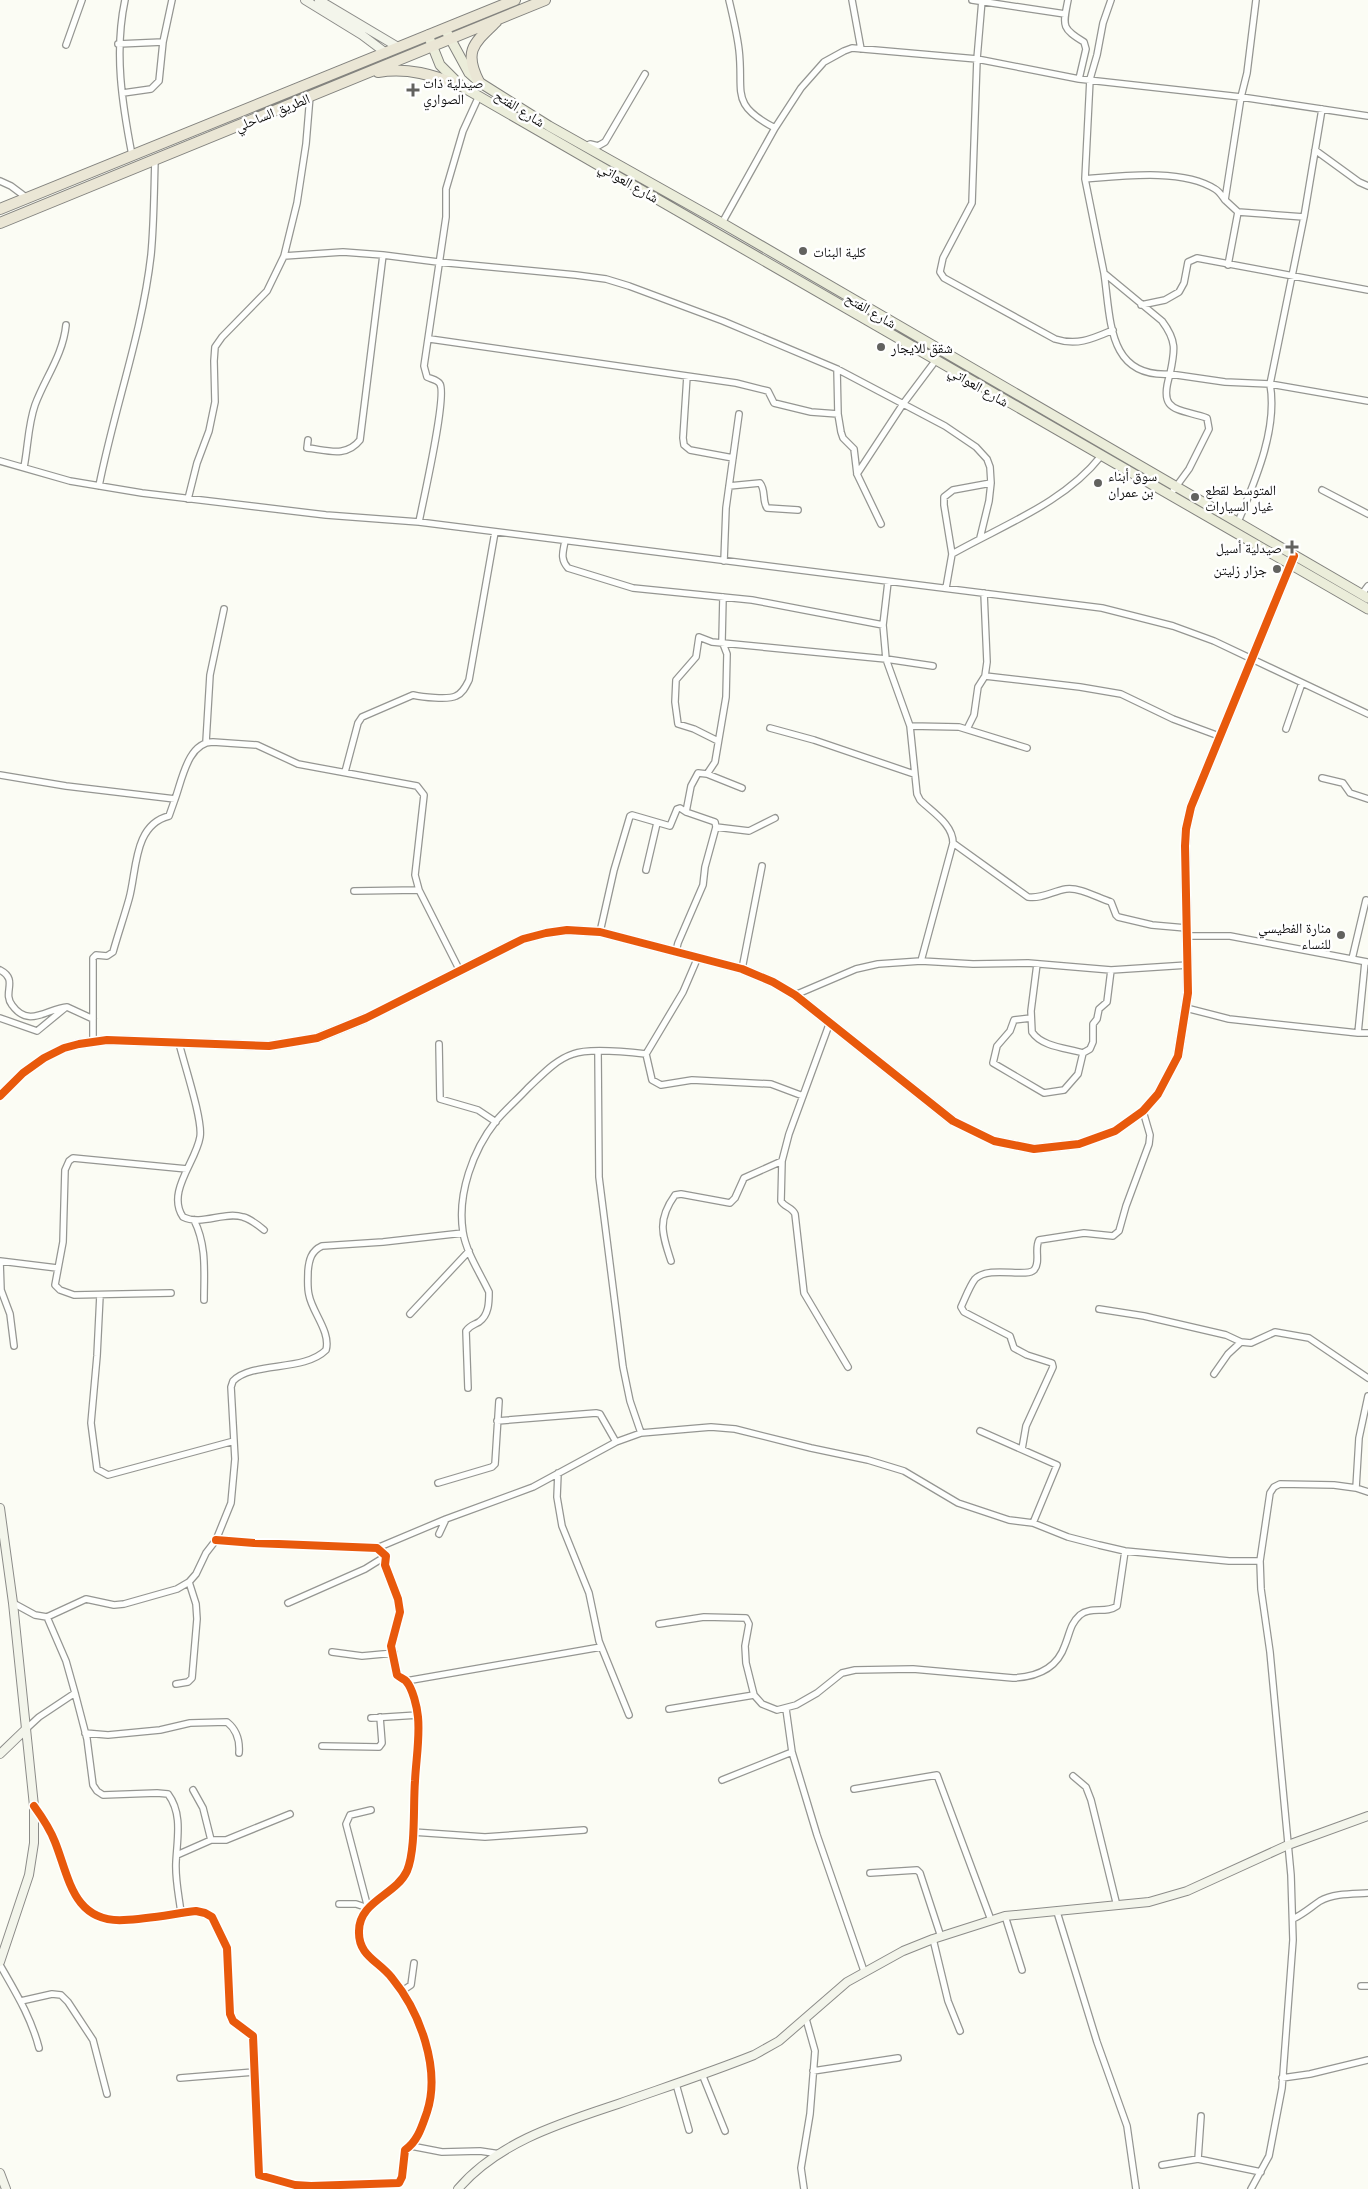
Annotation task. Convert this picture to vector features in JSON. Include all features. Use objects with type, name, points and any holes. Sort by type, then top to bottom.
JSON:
[{"type":"highway","name":"الطريق الساحلي","points":[[0,223],[432,46],[447,34],[515,0]]},
{"type":"highway","name":"الطريق الساحلي","points":[[0,209],[428,35],[447,34],[500,18],[545,0]]},
{"type":"highway","points":[[479,82],[471,62],[472,48],[476,41],[500,18]]},
{"type":"highway","points":[[362,75],[394,70],[419,71],[462,86]]},
{"type":"main road","name":"شارع الفتح","points":[[447,34],[469,73],[479,82],[586,146],[652,190],[722,224],[1238,522],[1293,560],[1365,596]]},
{"type":"main road","name":"شارع العواتي","points":[[428,35],[440,65],[462,86],[652,190],[843,306],[1101,456],[1293,560],[1368,609]]},
{"type":"main road","points":[[843,306],[849,297]]},
{"type":"street","points":[[66,45],[82,0]]},
{"type":"street","points":[[125,0],[118,44],[124,111],[132,154]]},
{"type":"street","points":[[123,93],[151,89],[159,81],[163,42],[172,0]]},
{"type":"street","points":[[305,0],[362,35],[386,53]]},
{"type":"street","points":[[319,0],[398,48]]},
{"type":"street","points":[[729,0],[739,50],[740,94],[750,112],[775,128]]},
{"type":"street","points":[[852,0],[861,48]]},
{"type":"street","points":[[972,0],[1066,14]]},
{"type":"street","points":[[1068,0],[1066,29],[1085,46],[1079,79]]},
{"type":"street","points":[[1111,0],[1103,24],[1098,54],[1090,80],[1085,179],[1104,273],[1113,330],[1125,361],[1142,370],[1225,382],[1270,384],[1368,402]]},
{"type":"street","points":[[1226,200],[1241,96],[1247,73],[1256,0]]},
{"type":"street","points":[[982,1],[977,60],[972,203],[944,258],[940,272],[944,278],[1055,339],[1067,343],[1078,343],[1113,330]]},
{"type":"street","points":[[118,44],[163,42]]},
{"type":"street","points":[[722,224],[775,128],[801,88],[824,62],[844,50],[861,48],[977,60],[1079,79],[1241,96],[1368,116]]},
{"type":"street","points":[[586,146],[590,144],[598,146],[605,142],[645,74]]},
{"type":"street","points":[[188,499],[197,462],[209,431],[215,402],[215,348],[222,336],[273,283],[284,256],[297,202],[306,144],[310,96]]},
{"type":"street","points":[[419,522],[439,420],[440,383],[425,374],[424,366],[430,339],[438,262],[446,217],[446,189],[463,131],[479,96]]},
{"type":"street","points":[[1238,522],[1265,446],[1271,421],[1273,403],[1270,384],[1304,217],[1322,109]]},
{"type":"street","points":[[1315,150],[1359,182],[1368,186]]},
{"type":"street","points":[[99,486],[118,400],[132,353],[151,255],[155,160]]},
{"type":"street","points":[[1085,179],[1166,175],[1194,181],[1214,188],[1238,212],[1304,217]]},
{"type":"street","points":[[0,181],[11,186],[27,198]]},
{"type":"street","points":[[1228,265],[1238,212]]},
{"type":"street","points":[[284,256],[343,252],[530,269],[606,279],[723,321],[837,369],[945,426],[976,447],[987,459],[990,466],[991,483],[989,501],[980,538]]},
{"type":"street","points":[[308,440],[307,448],[344,452],[353,448],[360,440],[383,255]]},
{"type":"street","points":[[1141,305],[1165,300],[1179,292],[1184,284],[1187,265],[1192,260],[1203,259],[1228,265],[1292,274],[1368,290]]},
{"type":"street","points":[[1104,273],[1141,305],[1162,320],[1172,336],[1175,350],[1164,391],[1167,402],[1172,407],[1207,418],[1209,429],[1188,469],[1170,495]]},
{"type":"street","points":[[24,467],[30,421],[61,348],[66,325]]},
{"type":"street","points":[[430,339],[736,383],[768,391],[772,401],[779,404],[812,412],[838,414]]},
{"type":"street","points":[[857,474],[903,404],[936,360]]},
{"type":"street","points":[[837,369],[838,414],[843,438],[851,445],[855,453],[857,474],[881,524]]},
{"type":"street","points":[[687,376],[684,445],[690,450],[733,458]]},
{"type":"street","points":[[724,561],[729,486],[739,414]]},
{"type":"street","points":[[952,554],[1043,504],[1077,482],[1101,456]]},
{"type":"street","points":[[0,461],[70,481],[188,499],[326,515],[419,522],[1102,608],[1173,626],[1206,638],[1368,714]]},
{"type":"street","points":[[729,486],[760,483],[767,508],[798,510]]},
{"type":"street","points":[[946,588],[952,554],[944,497],[953,490],[991,483]]},
{"type":"street","points":[[1322,490],[1368,514]]},
{"type":"street","points":[[345,772],[358,723],[362,717],[413,695],[448,697],[456,696],[464,690],[469,680],[495,532]]},
{"type":"street","points":[[565,541],[563,562],[568,568],[633,588],[752,600],[883,625]]},
{"type":"street","points":[[0,1096],[23,1073],[44,1058],[64,1048],[93,1042],[107,1040],[268,1046],[317,1038],[366,1018],[523,939],[567,930],[600,932],[676,951],[742,969],[773,982],[795,995],[954,1121],[994,1142],[1034,1149],[1079,1144],[1115,1131],[1143,1111],[1158,1094],[1178,1056],[1186,1008],[1188,965],[1186,829],[1199,783],[1293,560]]},
{"type":"street","points":[[888,582],[883,625],[886,659],[910,726],[917,794],[920,800],[949,828],[953,836],[953,843],[921,961]]},
{"type":"street","points":[[1365,596],[1368,586]]},
{"type":"street","points":[[966,728],[974,715],[978,687],[985,676],[988,652],[984,593]]},
{"type":"street","points":[[707,774],[715,762],[726,688],[727,654],[722,641],[724,598]]},
{"type":"street","points":[[206,742],[210,675],[224,609]]},
{"type":"street","points":[[718,741],[694,729],[678,724],[674,702],[676,680],[696,657],[699,637],[712,642],[722,641],[933,666]]},
{"type":"street","points":[[985,676],[1080,687],[1121,694],[1174,719],[1220,736]]},
{"type":"street","points":[[1286,729],[1302,683]]},
{"type":"street","points":[[910,726],[966,728],[1027,748]]},
{"type":"street","points":[[770,728],[814,740],[914,774]]},
{"type":"street","points":[[93,1042],[94,958],[96,955],[107,956],[113,952],[129,898],[138,850],[142,840],[157,819],[169,816],[193,752],[196,747],[206,742],[240,743],[257,746],[298,764],[417,786],[422,790],[424,795],[415,860],[415,875],[419,890],[460,971]]},
{"type":"street","points":[[686,812],[691,786],[698,773],[707,774],[742,788]]},
{"type":"street","points":[[0,775],[66,786],[175,799]]},
{"type":"street","points":[[1322,778],[1343,783],[1350,793],[1368,799]]},
{"type":"street","points":[[600,932],[628,819],[632,815],[670,826],[677,809],[680,808],[715,822],[716,827],[705,867],[703,884],[676,951]]},
{"type":"street","points":[[716,827],[749,831],[775,818]]},
{"type":"street","points":[[646,870],[657,823]]},
{"type":"street","points":[[953,843],[1028,897],[1036,898],[1067,889],[1077,890],[1111,902],[1118,917],[1187,932],[1230,936],[1366,962],[1358,1033]]},
{"type":"street","points":[[742,969],[762,866]]},
{"type":"street","points":[[354,891],[419,890]]},
{"type":"street","points":[[1352,959],[1366,900]]},
{"type":"street","points":[[698,957],[683,992],[646,1054],[652,1080],[661,1085],[692,1080],[771,1084],[804,1096]]},
{"type":"street","points":[[795,995],[856,968],[878,964],[921,961],[1037,964],[1110,970],[1188,965]]},
{"type":"street","points":[[1037,964],[1031,1018],[1032,1032],[1037,1038],[1055,1046],[1083,1054]]},
{"type":"street","points":[[0,970],[10,978],[9,998],[12,1005],[19,1011],[36,1017],[67,1007],[93,1019]]},
{"type":"street","points":[[1031,1018],[1014,1020],[1010,1031],[997,1046],[993,1063],[1044,1093],[1064,1090],[1078,1074],[1083,1054],[1090,1049],[1093,1024],[1097,1019],[1099,1009],[1107,1002],[1110,970]]},
{"type":"street","points":[[0,1018],[37,1030],[67,1007]]},
{"type":"street","points":[[1186,1008],[1229,1019],[1368,1033]]},
{"type":"street","points":[[830,1022],[782,1160],[781,1201],[783,1205],[795,1214],[804,1293],[848,1367]]},
{"type":"street","points":[[179,1044],[199,1120],[200,1137],[180,1188],[180,1212],[187,1219],[194,1220],[231,1215],[242,1216],[264,1230]]},
{"type":"street","points":[[439,1044],[440,1099],[478,1110],[496,1122]]},
{"type":"street","points":[[598,1052],[599,1177],[623,1367],[630,1401],[641,1433]]},
{"type":"street","points":[[468,1388],[466,1331],[469,1326],[484,1318],[488,1309],[489,1298],[463,1233],[463,1204],[467,1180],[474,1159],[496,1122],[542,1075],[562,1060],[574,1053],[646,1054]]},
{"type":"street","points":[[1022,1449],[1026,1426],[1053,1367],[1052,1363],[1026,1355],[1014,1348],[1010,1336],[964,1312],[961,1307],[973,1282],[984,1274],[1029,1273],[1033,1270],[1037,1264],[1036,1244],[1039,1240],[1084,1234],[1113,1236],[1119,1231],[1126,1206],[1149,1144],[1150,1135],[1143,1111]]},
{"type":"street","points":[[171,1293],[74,1295],[60,1290],[55,1285],[63,1242],[65,1170],[69,1161],[73,1158],[187,1169]]},
{"type":"street","points":[[671,1261],[661,1232],[663,1216],[675,1195],[681,1194],[730,1202],[735,1198],[744,1178],[782,1160]]},
{"type":"street","points":[[194,1220],[201,1235],[204,1254],[204,1300]]},
{"type":"street","points":[[13,1603],[35,1615],[47,1617],[86,1599],[114,1605],[124,1604],[178,1589],[189,1582],[196,1574],[206,1554],[216,1540],[232,1503],[234,1441],[231,1387],[233,1381],[246,1373],[303,1361],[326,1350],[325,1336],[309,1295],[309,1263],[316,1249],[322,1246],[383,1242],[463,1233]]},
{"type":"street","points":[[410,1314],[469,1251]]},
{"type":"street","points":[[14,1346],[10,1314],[1,1290],[0,1261],[57,1268]]},
{"type":"street","points":[[100,1295],[98,1356],[91,1423],[97,1469],[108,1475],[234,1441]]},
{"type":"street","points":[[1099,1309],[1144,1316],[1226,1335],[1241,1342],[1251,1343],[1275,1332],[1309,1338],[1368,1378]]},
{"type":"street","points":[[1214,1374],[1228,1354],[1241,1342]]},
{"type":"street","points":[[1356,1488],[1358,1438],[1368,1396]]},
{"type":"street","points":[[438,1483],[492,1467],[495,1464],[499,1401]]},
{"type":"street","points":[[497,1420],[596,1413],[600,1414],[616,1442]]},
{"type":"street","points":[[216,1540],[377,1548],[446,1518],[505,1498],[558,1473],[616,1442],[641,1433],[711,1427],[735,1429],[895,1468],[931,1486],[958,1503],[1009,1520],[1034,1523],[1068,1536],[1125,1551],[1229,1561],[1260,1561]]},
{"type":"street","points":[[980,1431],[1054,1462],[1058,1468],[1034,1523]]},
{"type":"street","points":[[558,1473],[557,1497],[562,1526],[589,1593],[601,1647],[629,1715]]},
{"type":"street","points":[[1251,2189],[1269,2156],[1282,2078],[1292,1969],[1293,1919],[1288,1845],[1270,1652],[1261,1597],[1260,1561],[1270,1492],[1280,1484],[1334,1485],[1368,1492]]},
{"type":"street","points":[[0,1508],[13,1603],[34,1806],[34,1843],[29,1875],[0,1964],[33,2025],[39,2048]]},
{"type":"street","points":[[439,1534],[446,1518]]},
{"type":"street","points":[[377,1548],[386,1556]]},
{"type":"street","points":[[659,1624],[704,1617],[746,1618],[749,1624],[745,1646],[746,1663],[754,1695],[762,1704],[777,1710],[786,1709],[816,1693],[842,1673],[855,1670],[913,1669],[1013,1678],[1029,1677],[1039,1674],[1060,1657],[1073,1621],[1088,1610],[1113,1609],[1117,1606],[1125,1551]]},
{"type":"street","points":[[288,1603],[365,1569],[386,1556]]},
{"type":"street","points":[[34,1806],[55,1842],[67,1879],[76,1897],[86,1909],[103,1917],[122,1920],[205,1912],[212,1917],[227,1948],[230,2014],[233,2021],[253,2036],[259,2175],[303,2186],[397,2184],[402,2177],[405,2150],[411,2146],[424,2119],[432,2095],[424,2037],[419,2023],[402,1991],[391,1976],[362,1949],[359,1940],[359,1928],[368,1908],[400,1881],[406,1873],[413,1832],[418,1715],[406,1681],[397,1675],[394,1653],[391,1646],[400,1612],[398,1599],[385,1565],[386,1556]]},
{"type":"street","points":[[176,1684],[188,1682],[192,1678],[197,1619],[196,1604],[189,1582]]},
{"type":"street","points":[[47,1617],[66,1662],[75,1693],[85,1733],[90,1772],[93,1785],[97,1791],[103,1795],[168,1794],[175,1804],[177,1813],[176,1862],[181,1913]]},
{"type":"street","points":[[406,1681],[601,1647]]},
{"type":"street","points":[[332,1652],[362,1656],[394,1653]]},
{"type":"street","points":[[0,1754],[39,1717],[75,1693]]},
{"type":"street","points":[[669,1709],[754,1695]]},
{"type":"street","points":[[786,1709],[792,1752],[817,1836],[864,1971]]},
{"type":"street","points":[[371,1718],[418,1715]]},
{"type":"street","points":[[322,1746],[380,1746],[382,1743],[380,1717]]},
{"type":"street","points":[[85,1733],[108,1735],[160,1730],[190,1722],[227,1722],[235,1729],[239,1753]]},
{"type":"street","points":[[722,1780],[792,1752]]},
{"type":"street","points":[[854,1789],[937,1775],[991,1920]]},
{"type":"street","points":[[1073,1776],[1086,1787],[1091,1800],[1117,1906]]},
{"type":"street","points":[[193,1790],[203,1808],[211,1840]]},
{"type":"street","points":[[368,1908],[346,1824],[350,1816],[371,1810]]},
{"type":"street","points":[[177,1855],[211,1840],[226,1840],[290,1814]]},
{"type":"street","points":[[458,2189],[474,2173],[500,2154],[541,2132],[754,2055],[779,2041],[847,1982],[903,1951],[1005,1916],[1149,1902],[1187,1891],[1288,1845],[1368,1816]]},
{"type":"street","points":[[413,1832],[484,1837],[584,1830]]},
{"type":"street","points":[[870,1873],[917,1870],[922,1881],[937,1938],[948,2001],[960,2031]]},
{"type":"street","points":[[1293,1919],[1307,1912],[1322,1900],[1336,1896],[1368,1893]]},
{"type":"street","points":[[339,1904],[356,1904],[368,1908]]},
{"type":"street","points":[[1057,1912],[1097,2042],[1127,2126],[1136,2189]]},
{"type":"street","points":[[1005,1916],[1022,1970]]},
{"type":"street","points":[[402,1991],[411,1985],[414,1963]]},
{"type":"street","points":[[1361,1986],[1368,1986]]},
{"type":"street","points":[[21,2001],[52,1994],[61,1995],[68,2002],[93,2040],[106,2094]]},
{"type":"street","points":[[804,2189],[801,2168],[810,2114],[815,2051],[806,2019]]},
{"type":"street","points":[[813,2071],[898,2058]]},
{"type":"street","points":[[1282,2078],[1310,2074],[1368,2060]]},
{"type":"street","points":[[180,2078],[254,2072]]},
{"type":"street","points":[[702,2074],[725,2131]]},
{"type":"street","points":[[676,2084],[690,2130]]},
{"type":"street","points":[[1198,2159],[1201,2116]]},
{"type":"street","points":[[411,2146],[442,2152],[480,2151],[500,2154]]},
{"type":"street","points":[[1162,2164],[1198,2159],[1261,2172]]},
{"type":"street","points":[[0,2174],[6,2189]]},
{"type":"cycle path","points":[[0,1096],[23,1073],[44,1058],[64,1048],[79,1044],[107,1040],[269,1046],[317,1038],[366,1018],[523,939],[567,930],[600,932],[742,969],[773,982],[795,995],[953,1121],[994,1141],[1034,1149],[1079,1144],[1115,1131],[1143,1111],[1158,1094],[1178,1056],[1188,993],[1185,846],[1186,829],[1191,807],[1294,556]]},
{"type":"cycle path","points":[[34,1806],[53,1837],[76,1895],[83,1906],[94,1914],[107,1919],[124,1920],[196,1911],[212,1917],[227,1948],[230,2014],[233,2021],[253,2036],[259,2175],[295,2185],[311,2186],[399,2183],[402,2177],[405,2150],[416,2138],[427,2112],[431,2095],[429,2060],[419,2024],[411,2007],[392,1978],[366,1952],[362,1946],[359,1931],[365,1912],[395,1886],[407,1871],[413,1839],[418,1717],[411,1689],[406,1681],[397,1675],[391,1646],[400,1612],[398,1599],[385,1565],[386,1556],[377,1548],[216,1540]]},
{"type":"place","name":"صيدلية ذات الصواري","points":[[413,90]]},
{"type":"place","name":"كلية البنات","points":[[803,251]]},
{"type":"place","name":"شقق للايجار","points":[[881,347]]},
{"type":"place","name":"سوق أبناء بن عمران","points":[[1098,483]]},
{"type":"place","name":"المتوسط لقطع غيار السيارات","points":[[1195,497]]},
{"type":"place","name":"صيدلية أسيل","points":[[1292,547]]},
{"type":"place","name":"جزار زليتن","points":[[1277,569]]},
{"type":"place","name":"منارة الفطيسي للنساء","points":[[1341,935]]}]
